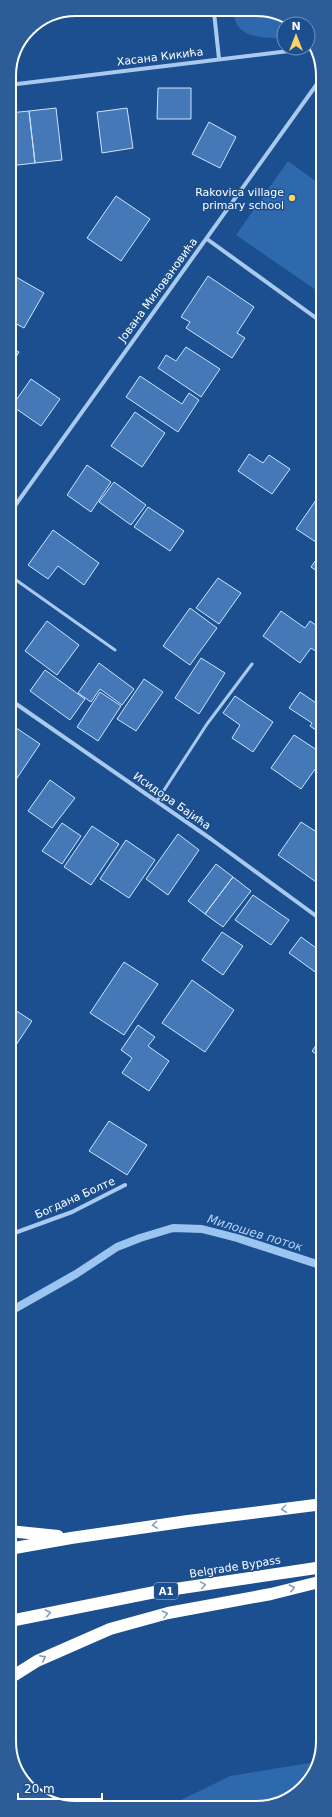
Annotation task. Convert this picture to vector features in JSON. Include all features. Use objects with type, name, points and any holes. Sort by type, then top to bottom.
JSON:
[{"type":"highway","points":[[16,1548],[71,1538],[316,1505]]},
{"type":"highway","points":[[16,1532],[71,1538]]},
{"type":"highway","name":"Belgrade Bypass","points":[[16,1620],[156,1592],[316,1568]]},
{"type":"highway","points":[[16,1674],[37,1661],[110,1629],[168,1613],[271,1594],[316,1583]]},
{"type":"street","points":[[214,16],[219,60]]},
{"type":"street","name":"Хасана Кикића","points":[[16,84],[276,53]]},
{"type":"street","name":"Јована Миловановића","points":[[16,504],[316,85]]},
{"type":"street","points":[[207,238],[316,319]]},
{"type":"street","name":"Исидора Бајића","points":[[16,704],[157,801],[316,916]]},
{"type":"street","name":"Богдана Болте","points":[[16,1232],[72,1212],[125,1185]]},
{"type":"lane","points":[[16,580],[115,650]]},
{"type":"lane","points":[[157,801],[207,724],[252,664]]},
{"type":"shaded area","points":[[234,16],[268,17],[276,20],[276,38],[252,35],[241,30],[237,25]]},
{"type":"shaded area","name":"Rakovica village primary school","points":[[288,161],[316,182],[316,290],[236,235]]},
{"type":"shaded area","points":[[312,1763],[308,1771],[296,1786],[275,1798],[256,1801],[179,1801],[230,1776]]},
{"type":"building","points":[[158,88],[191,88],[191,119],[157,119]]},
{"type":"building","points":[[56,108],[62,160],[35,163],[29,111]]},
{"type":"building","points":[[127,108],[133,148],[102,153],[97,112]]},
{"type":"building","points":[[29,111],[35,163],[16,165],[16,112]]},
{"type":"building","points":[[209,122],[236,137],[220,168],[192,154]]},
{"type":"building","points":[[116,196],[150,219],[121,261],[87,238]]},
{"type":"building","points":[[208,276],[254,307],[237,333],[245,338],[232,358],[186,328],[190,322],[181,317]]},
{"type":"building","points":[[16,277],[44,293],[24,328],[16,324]]},
{"type":"building","points":[[186,347],[220,369],[201,397],[158,368],[166,355],[176,361]]},
{"type":"building","points":[[140,376],[182,404],[189,393],[199,400],[178,432],[126,397]]},
{"type":"building","points":[[31,379],[60,399],[41,426],[16,409],[16,400]]},
{"type":"building","points":[[135,412],[165,433],[142,467],[111,446]]},
{"type":"building","points":[[249,454],[263,463],[269,455],[290,469],[272,494],[238,471]]},
{"type":"building","points":[[87,465],[111,482],[91,512],[67,495]]},
{"type":"building","points":[[114,482],[146,505],[131,525],[99,502]]},
{"type":"building","points":[[316,500],[316,542],[296,529]]},
{"type":"building","points":[[148,507],[184,531],[170,551],[134,527]]},
{"type":"building","points":[[53,530],[99,563],[84,585],[58,566],[48,579],[28,565]]},
{"type":"building","points":[[316,560],[316,570],[311,567]]},
{"type":"building","points":[[218,578],[241,593],[219,624],[196,608]]},
{"type":"building","points":[[190,608],[217,628],[190,665],[163,646]]},
{"type":"building","points":[[281,611],[305,628],[310,621],[316,625],[316,651],[311,648],[300,663],[263,636]]},
{"type":"building","points":[[47,621],[79,645],[57,675],[25,651]]},
{"type":"building","points":[[201,658],[225,673],[199,714],[175,698]]},
{"type":"building","points":[[99,663],[134,689],[122,705],[100,689],[91,702],[78,693]]},
{"type":"building","points":[[45,670],[85,699],[70,720],[30,691]]},
{"type":"building","points":[[144,679],[163,692],[136,731],[117,719]]},
{"type":"building","points":[[100,692],[121,706],[98,741],[77,727]]},
{"type":"building","points":[[300,692],[316,703],[316,730],[310,726],[312,723],[289,708]]},
{"type":"building","points":[[235,696],[273,722],[253,752],[232,738],[240,725],[223,713]]},
{"type":"building","points":[[16,728],[40,744],[16,780]]},
{"type":"building","points":[[294,735],[316,749],[316,768],[301,789],[271,768]]},
{"type":"building","points":[[50,780],[75,798],[52,828],[28,811]]},
{"type":"building","points":[[301,822],[316,832],[316,882],[278,855]]},
{"type":"building","points":[[62,823],[81,836],[62,864],[42,851]]},
{"type":"building","points":[[92,826],[119,844],[91,885],[64,867]]},
{"type":"building","points":[[178,834],[199,850],[168,895],[146,879]]},
{"type":"building","points":[[126,840],[155,860],[129,898],[100,879]]},
{"type":"building","points":[[216,864],[233,877],[205,914],[188,901]]},
{"type":"building","points":[[233,877],[251,891],[223,927],[205,914]]},
{"type":"building","points":[[253,895],[289,920],[271,945],[235,920]]},
{"type":"building","points":[[222,932],[243,946],[223,975],[202,960]]},
{"type":"building","points":[[301,937],[316,948],[316,973],[289,953]]},
{"type":"building","points":[[124,962],[158,984],[124,1035],[90,1013]]},
{"type":"building","points":[[192,980],[234,1010],[205,1052],[162,1023]]},
{"type":"building","points":[[16,1011],[32,1021],[16,1045]]},
{"type":"building","points":[[138,1025],[155,1037],[148,1046],[169,1061],[149,1091],[122,1073],[132,1058],[121,1050]]},
{"type":"building","points":[[316,1046],[316,1054],[312,1051]]},
{"type":"building","points":[[109,1121],[147,1145],[127,1175],[89,1151]]},
{"type":"waterway","name":"Милошев поток","points":[[16,1308],[76,1274],[117,1247],[173,1228],[202,1229],[237,1238],[316,1264]]},
{"type":"place","name":"Rakovica village primary school","points":[[292,198]]}]
